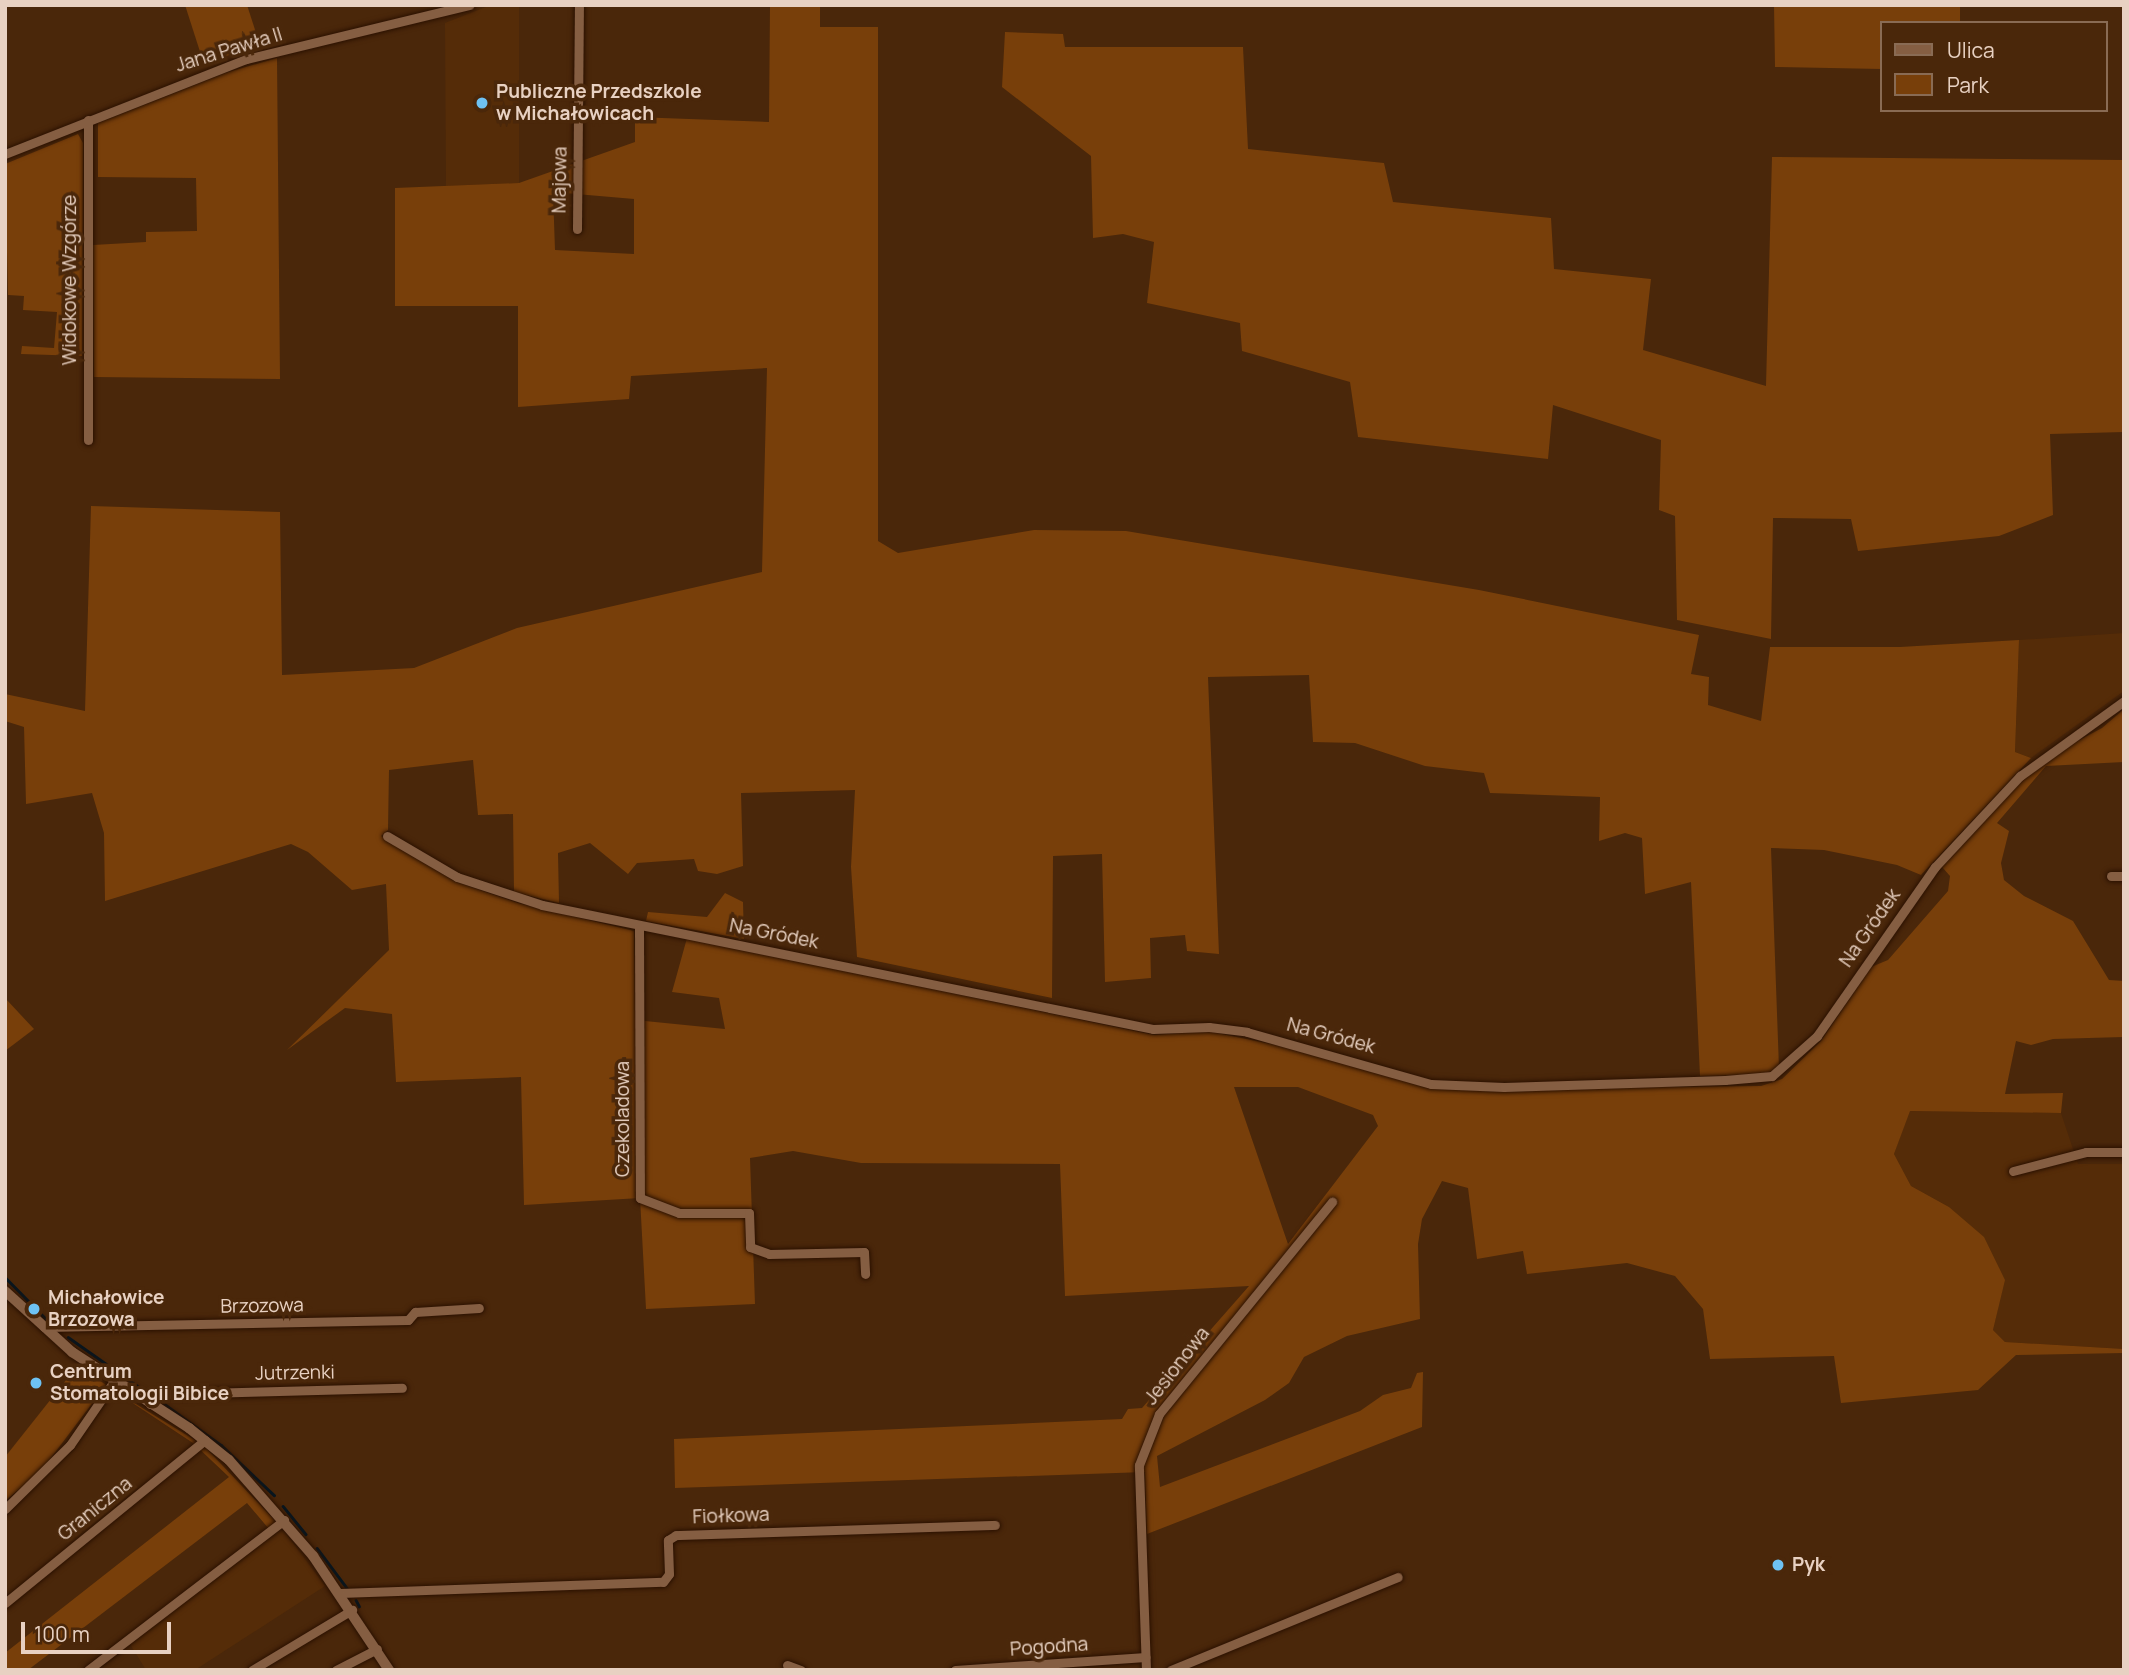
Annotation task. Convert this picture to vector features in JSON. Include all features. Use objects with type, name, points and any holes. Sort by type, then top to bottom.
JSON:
[{"type":"street","name":"Majowa","points":[[577,229],[579,5]]},
{"type":"street","name":"Jana Pawła II","points":[[5,154],[246,59],[466,6]]},
{"type":"street","name":"Widokowe Wzgórze","points":[[88,120],[88,440]]},
{"type":"street","name":"Na Gródek","points":[[387,836],[457,877],[497,893],[639,927],[1153,1029],[1209,1027],[1247,1032],[1447,1086],[1772,1076],[1817,1036],[1935,867],[2003,793],[2052,749],[2083,734],[2124,701]]},
{"type":"street","points":[[2111,876],[2124,876]]},
{"type":"street","name":"Czekoladowa","points":[[639,927],[640,1198],[679,1213],[749,1213],[750,1247],[769,1254],[864,1252],[865,1274]]},
{"type":"street","points":[[2013,1171],[2086,1152],[2124,1152]]},
{"type":"street","name":"Jesionowa","points":[[1146,1670],[1139,1465],[1159,1414],[1332,1202]]},
{"type":"street","points":[[5,1291],[42,1327],[114,1381],[205,1440],[284,1520],[341,1593],[389,1670]]},
{"type":"street","name":"Brzozowa","points":[[42,1327],[408,1320],[415,1311],[478,1308]]},
{"type":"street","points":[[5,1509],[70,1445],[114,1381]]},
{"type":"street","name":"Jutrzenki","points":[[150,1404],[166,1394],[402,1388]]},
{"type":"street","name":"Graniczna","points":[[5,1602],[205,1440]]},
{"type":"street","points":[[88,1670],[284,1520]]},
{"type":"street","name":"Fiołkowa","points":[[341,1593],[663,1582],[669,1574],[668,1540],[676,1535],[995,1525]]},
{"type":"street","points":[[1171,1670],[1398,1577]]},
{"type":"street","points":[[252,1670],[352,1610]]},
{"type":"street","points":[[336,1670],[377,1649]]},
{"type":"street","name":"Pogodna","points":[[955,1670],[1146,1657]]},
{"type":"street","points":[[787,1665],[801,1670]]},
{"type":"shaded area","name":"Publiczne Przedszkole w Michałowicach","points":[[491,5],[519,5],[519,183],[446,186],[445,23]]},
{"type":"shaded area","points":[[2124,633],[2124,691],[2031,758],[2015,752],[2019,640]]},
{"type":"shaded area","points":[[1909,1111],[2061,1113],[2078,1164],[2124,1164],[2124,1349],[2005,1342],[1993,1330],[1998,1308],[1949,1207],[1911,1186],[1894,1154]]},
{"type":"shaded area","points":[[281,1527],[325,1586],[195,1670],[146,1670],[130,1644]]},
{"type":"green space","points":[[185,5],[247,5],[261,48],[203,61]]},
{"type":"green space","points":[[770,5],[820,5],[820,27],[878,27],[878,541],[898,553],[1034,530],[1126,531],[1479,590],[1699,635],[1691,674],[1709,677],[1708,705],[1761,721],[1770,647],[1900,647],[2019,640],[2015,752],[2031,758],[1921,875],[1897,865],[1824,850],[1771,848],[1779,1068],[1763,1075],[1700,1076],[1691,882],[1645,894],[1642,838],[1625,833],[1599,841],[1600,797],[1490,793],[1484,773],[1425,766],[1355,743],[1313,742],[1309,675],[1208,677],[1219,954],[1187,951],[1185,935],[1150,938],[1151,978],[1105,982],[1102,854],[1053,856],[1052,998],[857,957],[851,867],[855,790],[741,793],[743,866],[717,874],[698,871],[694,859],[637,863],[628,874],[590,843],[558,853],[559,903],[514,892],[513,814],[478,815],[473,760],[389,770],[388,830],[381,836],[454,881],[518,903],[634,931],[635,1020],[725,1029],[719,998],[672,992],[687,938],[1154,1035],[1207,1031],[1320,1054],[1435,1089],[1761,1086],[1782,1079],[1821,1041],[1871,967],[1888,960],[1948,891],[1950,876],[1942,867],[1952,853],[2023,777],[2057,752],[2102,728],[2124,709],[2124,762],[2046,766],[1997,823],[2009,831],[2001,863],[2004,880],[2024,896],[2073,921],[2109,980],[2124,981],[2124,1037],[2053,1039],[2031,1045],[2016,1041],[2005,1094],[2063,1093],[2061,1113],[1910,1111],[1894,1154],[1911,1186],[1949,1207],[1984,1237],[2005,1280],[1993,1330],[2005,1342],[2124,1349],[2124,1353],[2016,1355],[1978,1390],[1841,1403],[1834,1356],[1710,1359],[1703,1309],[1675,1276],[1627,1263],[1527,1274],[1523,1251],[1477,1259],[1468,1188],[1442,1181],[1422,1219],[1418,1244],[1420,1319],[1347,1336],[1304,1357],[1289,1383],[1265,1400],[1157,1456],[1160,1487],[1360,1411],[1383,1395],[1411,1388],[1417,1373],[1423,1372],[1422,1427],[1147,1534],[1145,1472],[675,1488],[674,1439],[1122,1419],[1128,1409],[1142,1408],[1249,1286],[1065,1296],[1060,1164],[861,1163],[793,1151],[750,1158],[755,1304],[646,1309],[640,1198],[524,1205],[521,1077],[396,1082],[392,1014],[345,1008],[287,1050],[389,950],[386,884],[352,890],[308,852],[291,844],[105,901],[104,833],[92,793],[26,804],[24,727],[5,721],[5,694],[85,711],[91,506],[280,512],[282,675],[414,668],[517,628],[762,572],[767,368],[631,376],[629,399],[518,407],[518,306],[395,306],[395,188],[519,183],[635,142],[635,117],[769,122]],"holes":[[[553,192],[634,199],[634,254],[555,250]],[[1234,1087],[1298,1087],[1373,1115],[1378,1126],[1288,1244]]]},
{"type":"green space","points":[[1774,5],[1960,5],[1960,21],[1881,21],[1881,69],[1775,67]]},
{"type":"green space","points":[[1005,32],[1063,34],[1065,47],[1243,47],[1248,149],[1384,163],[1393,202],[1551,218],[1554,269],[1651,279],[1643,350],[1766,386],[1772,157],[2124,160],[2124,432],[2050,434],[2053,515],[1999,536],[1858,551],[1851,519],[1773,518],[1771,639],[1677,620],[1675,516],[1659,510],[1661,440],[1553,405],[1548,459],[1358,437],[1350,382],[1242,351],[1240,323],[1147,303],[1154,242],[1123,234],[1093,238],[1091,156],[1002,87]]},
{"type":"green space","points":[[277,58],[280,379],[94,377],[93,245],[146,242],[146,232],[197,231],[196,178],[98,177],[98,123],[225,73]]},
{"type":"green space","points":[[78,134],[83,143],[82,356],[21,354],[22,346],[54,348],[57,312],[23,310],[24,296],[8,295],[5,164]]},
{"type":"green space","points":[[725,893],[743,902],[744,939],[646,921],[648,912],[707,917]]},
{"type":"green space","points":[[5,998],[34,1029],[5,1051]]},
{"type":"green space","points":[[78,1365],[106,1385],[41,1471],[5,1501],[5,1457]]},
{"type":"green space","points":[[113,1390],[203,1445],[281,1527],[269,1529],[247,1503],[28,1670],[5,1670],[5,1653],[229,1477],[193,1443]]},
{"type":"waterway","points":[[5,1277],[48,1321]]},
{"type":"waterway","points":[[68,1337],[149,1394]]},
{"type":"waterway","points":[[163,1403],[221,1445],[274,1495]]},
{"type":"waterway","points":[[283,1506],[306,1534]]},
{"type":"waterway","points":[[317,1548],[347,1588]]},
{"type":"waterway","points":[[356,1600],[359,1606]]},
{"type":"place","name":"Publiczne Przedszkole w Michałowicach","points":[[482,103]]},
{"type":"place","name":"Michałowice Brzozowa","points":[[34,1309]]},
{"type":"place","name":"Centrum Stomatologii Bibice","points":[[36,1383]]},
{"type":"place","name":"Pyk","points":[[1778,1565]]}]
